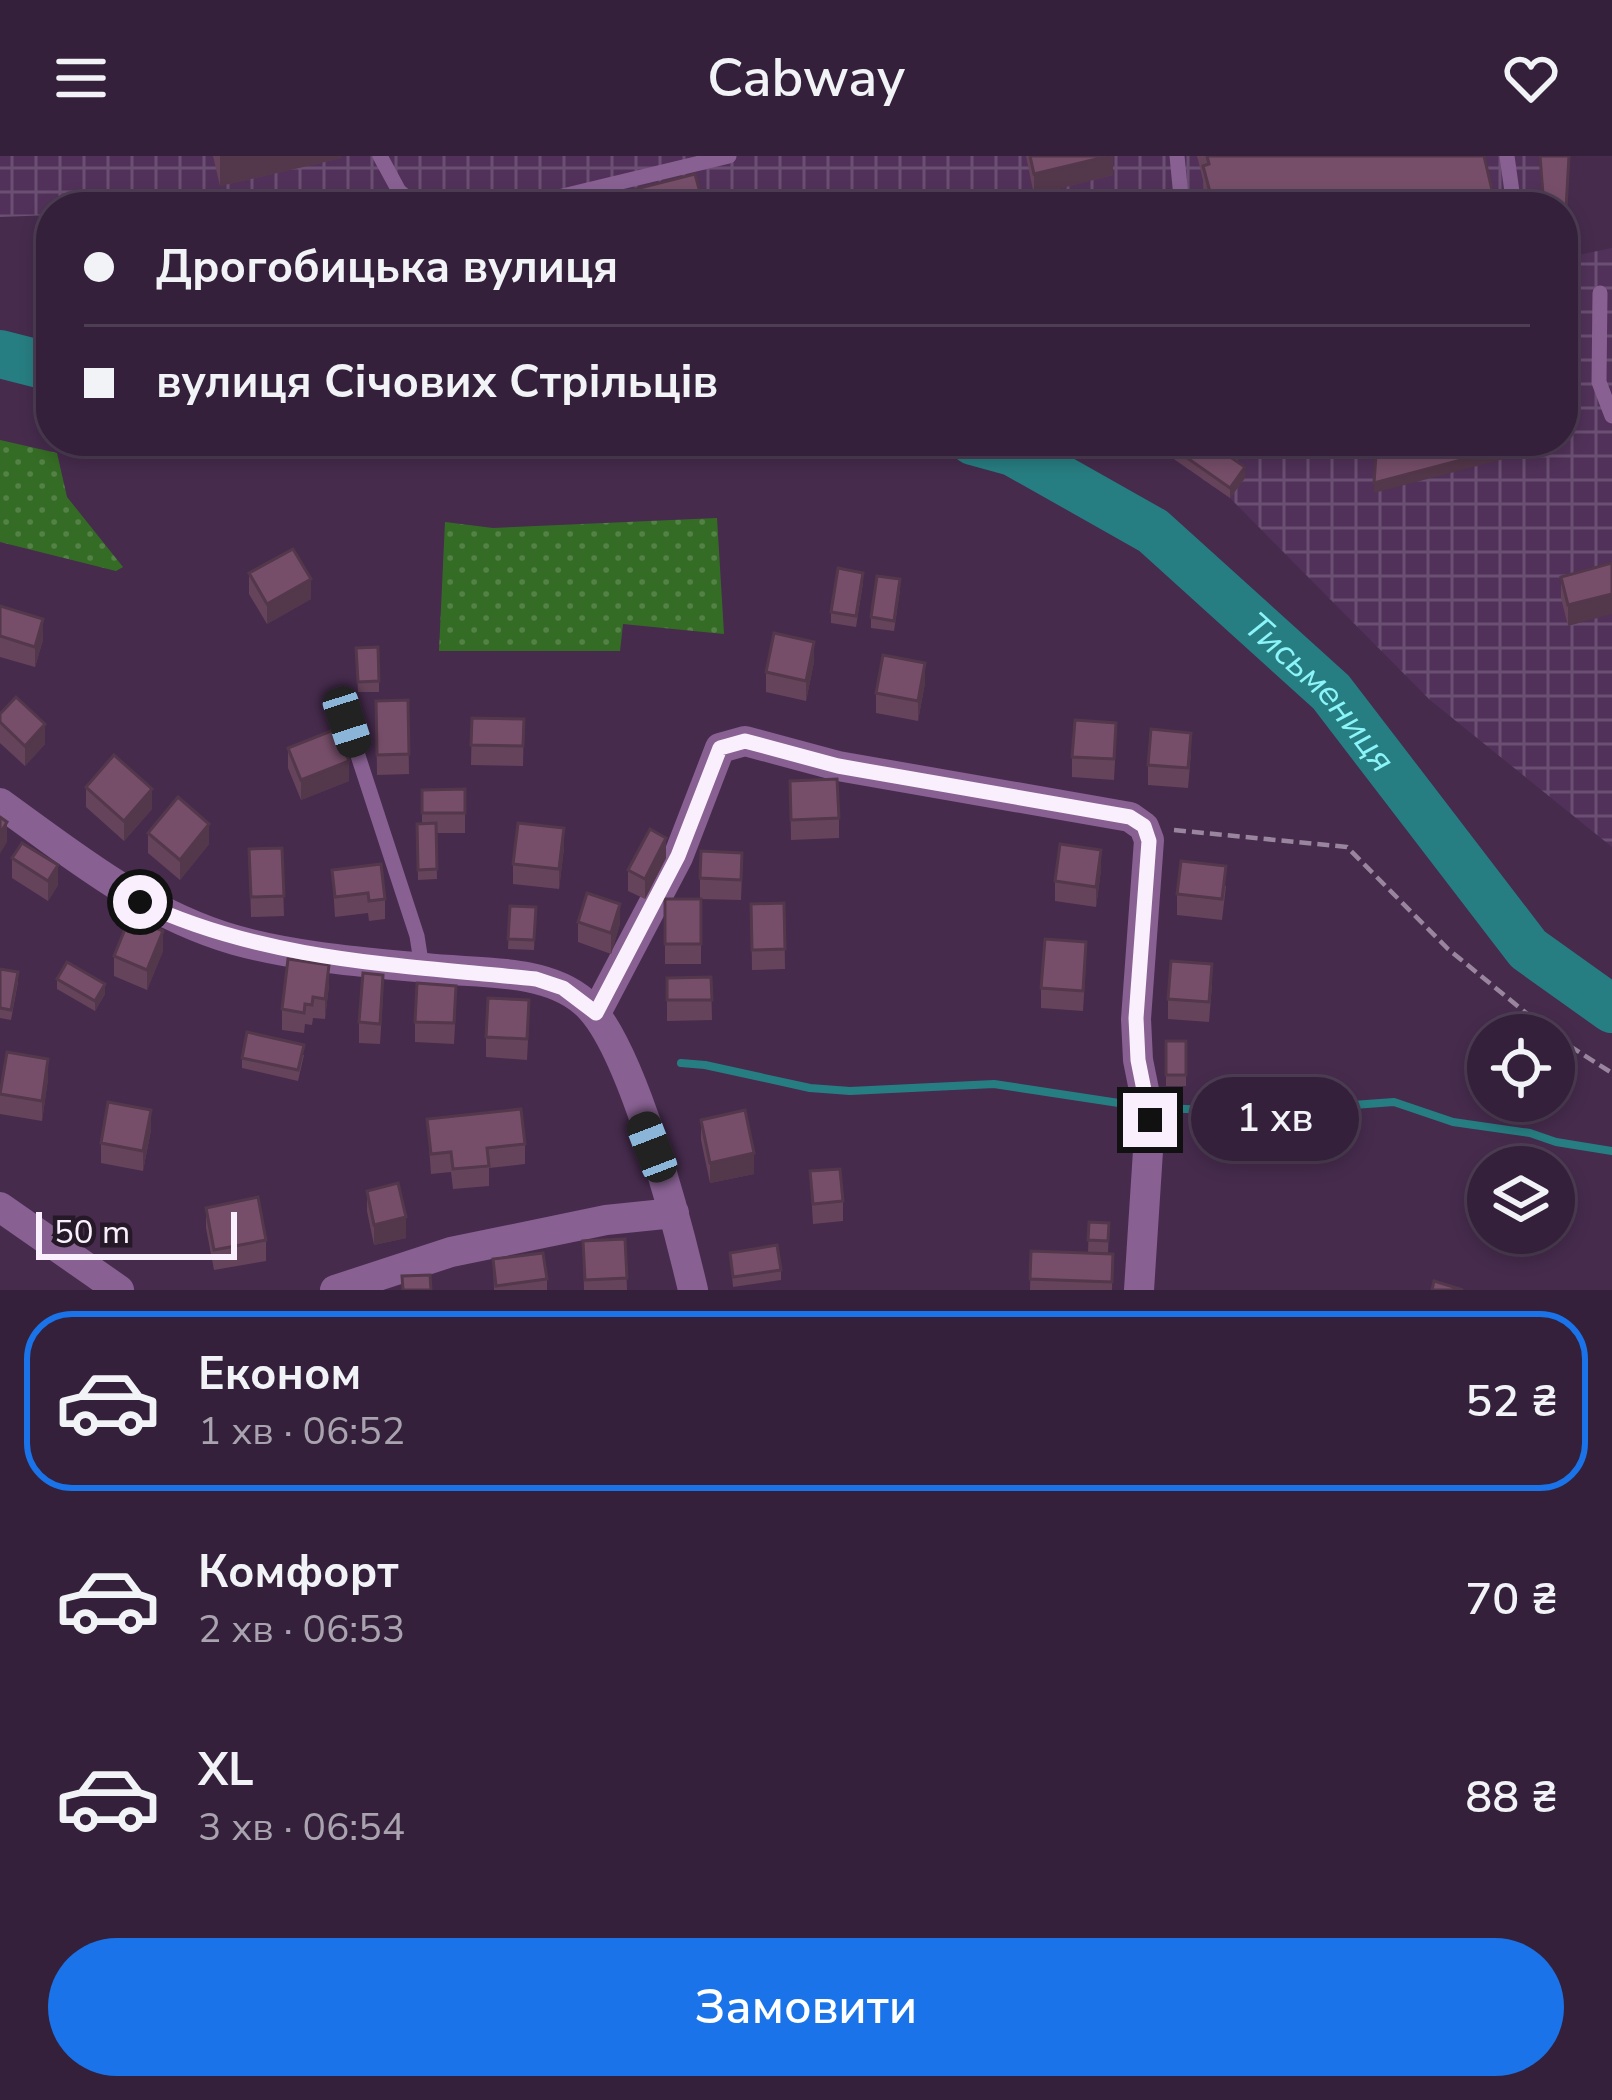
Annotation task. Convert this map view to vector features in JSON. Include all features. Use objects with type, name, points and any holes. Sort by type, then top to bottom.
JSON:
[{"type":"street","points":[[596,1013],[678,856],[720,748],[733,742],[745,741],[838,766],[1130,817],[1144,826],[1149,841],[1136,1018],[1138,1060],[1150,1120],[1138,1290]]},
{"type":"street","points":[[0,802],[103,878],[182,922],[256,944],[536,979],[563,988],[596,1013],[625,1073],[674,1213],[693,1290]]},
{"type":"street","points":[[0,1207],[119,1290]]},
{"type":"street","points":[[335,1290],[451,1252],[587,1224],[674,1213]]},
{"type":"lane","points":[[380,156],[400,192]]},
{"type":"lane","points":[[579,192],[729,156]]},
{"type":"lane","points":[[1177,156],[1180,192]]},
{"type":"lane","points":[[1507,156],[1512,192]]},
{"type":"lane","points":[[1600,293],[1599,382],[1612,416]]},
{"type":"lane","points":[[347,722],[417,936],[422,968]]},
{"type":"path","points":[[1144,826],[1347,847],[1448,949],[1528,1014]]},
{"type":"path","points":[[1575,1049],[1612,1073]]},
{"type":"shaded area","points":[[0,156],[1570,156],[1568,192],[36,192],[36,216],[0,217]]},
{"type":"shaded area","points":[[1612,248],[1612,847],[1430,700],[1230,498],[1170,456],[1578,456],[1578,255]]},
{"type":"green space","points":[[0,440],[36,448],[36,456],[58,456],[67,497],[123,567],[116,571],[0,542]]},
{"type":"green space","points":[[717,518],[724,634],[623,624],[620,651],[439,651],[445,522],[493,528]]},
{"type":"building","points":[[1030,156],[1109,156],[1034,174]]},
{"type":"building","points":[[1207,156],[1484,156],[1492,192],[1210,192],[1203,166],[1209,164]]},
{"type":"building","points":[[1540,156],[1569,156],[1567,192],[1543,192]]},
{"type":"building","points":[[695,174],[700,192],[624,192]]},
{"type":"building","points":[[1184,456],[1229,456],[1245,467],[1230,488]]},
{"type":"building","points":[[1376,456],[1476,456],[1374,483]]},
{"type":"building","points":[[293,549],[311,579],[267,604],[249,573]]},
{"type":"building","points":[[1612,563],[1612,594],[1568,605],[1561,577]]},
{"type":"building","points":[[838,568],[863,573],[856,616],[831,612]]},
{"type":"building","points":[[877,576],[900,579],[894,621],[871,617]]},
{"type":"building","points":[[0,606],[43,619],[35,647],[0,636]]},
{"type":"building","points":[[774,633],[814,642],[806,681],[766,672]]},
{"type":"building","points":[[378,647],[379,681],[358,682],[356,648]]},
{"type":"building","points":[[883,655],[925,663],[918,701],[876,693]]},
{"type":"building","points":[[16,697],[45,724],[25,746],[0,722],[0,714]]},
{"type":"building","points":[[408,700],[409,754],[377,755],[376,701]]},
{"type":"building","points":[[472,718],[524,719],[523,746],[471,745]]},
{"type":"building","points":[[1075,720],[1116,723],[1114,759],[1072,757]]},
{"type":"building","points":[[336,729],[349,761],[301,780],[288,748]]},
{"type":"building","points":[[1151,729],[1191,733],[1188,768],[1148,765]]},
{"type":"building","points":[[114,755],[152,789],[124,821],[86,787]]},
{"type":"building","points":[[837,779],[839,818],[791,820],[790,781]]},
{"type":"building","points":[[465,789],[465,813],[422,813],[422,790]]},
{"type":"building","points":[[178,797],[209,824],[180,860],[148,833]]},
{"type":"building","points":[[436,823],[437,869],[418,870],[417,824]]},
{"type":"building","points":[[518,823],[564,828],[559,869],[513,864]]},
{"type":"building","points":[[650,829],[666,838],[645,879],[628,870]]},
{"type":"building","points":[[22,843],[58,865],[48,881],[12,858]]},
{"type":"building","points":[[1060,844],[1101,850],[1096,887],[1055,881]]},
{"type":"building","points":[[282,848],[284,896],[251,897],[249,849]]},
{"type":"building","points":[[701,851],[742,853],[741,880],[700,878]]},
{"type":"building","points":[[1181,861],[1226,866],[1222,899],[1177,894]]},
{"type":"building","points":[[381,864],[385,899],[369,901],[368,893],[335,897],[332,870]]},
{"type":"building","points":[[587,893],[620,904],[611,933],[578,922]]},
{"type":"building","points":[[665,899],[701,899],[701,944],[665,944]]},
{"type":"building","points":[[784,903],[785,949],[752,950],[751,904]]},
{"type":"building","points":[[510,906],[536,907],[534,940],[508,939]]},
{"type":"building","points":[[130,917],[163,931],[147,970],[114,956]]},
{"type":"building","points":[[1045,939],[1086,942],[1083,991],[1041,988]]},
{"type":"building","points":[[288,959],[329,965],[325,999],[313,997],[304,1013],[282,1009]]},
{"type":"building","points":[[1171,961],[1212,964],[1209,1002],[1168,999]]},
{"type":"building","points":[[67,962],[105,984],[95,1001],[57,979]]},
{"type":"building","points":[[0,969],[18,972],[11,1010],[0,1008]]},
{"type":"building","points":[[363,973],[383,975],[380,1024],[359,1022]]},
{"type":"building","points":[[711,977],[712,1000],[667,1000],[667,978]]},
{"type":"building","points":[[417,983],[456,986],[454,1023],[415,1022]]},
{"type":"building","points":[[488,998],[529,1000],[527,1039],[486,1037]]},
{"type":"building","points":[[247,1032],[304,1045],[298,1070],[242,1058]]},
{"type":"building","points":[[1166,1041],[1186,1041],[1186,1075],[1166,1075]]},
{"type":"building","points":[[7,1052],[48,1059],[42,1101],[0,1094]]},
{"type":"building","points":[[108,1102],[151,1110],[143,1151],[101,1143]]},
{"type":"building","points":[[521,1109],[525,1144],[487,1148],[489,1166],[453,1169],[451,1152],[431,1154],[427,1119]]},
{"type":"building","points":[[745,1110],[754,1153],[710,1163],[701,1120]]},
{"type":"building","points":[[840,1169],[843,1201],[813,1204],[810,1171]]},
{"type":"building","points":[[398,1183],[406,1217],[374,1225],[367,1191]]},
{"type":"building","points":[[258,1197],[266,1240],[214,1250],[206,1208]]},
{"type":"building","points":[[1089,1222],[1109,1223],[1108,1241],[1088,1240]]},
{"type":"building","points":[[625,1239],[627,1278],[585,1280],[583,1241]]},
{"type":"building","points":[[777,1245],[781,1270],[733,1277],[730,1253]]},
{"type":"building","points":[[1031,1251],[1113,1254],[1112,1282],[1030,1279]]},
{"type":"building","points":[[543,1253],[547,1279],[496,1286],[493,1259]]},
{"type":"building","points":[[430,1275],[431,1290],[403,1290],[402,1276]]},
{"type":"building","points":[[1434,1281],[1463,1290],[1432,1290]]},
{"type":"waterway","name":"Тисьмениця","points":[[0,354],[36,363]]},
{"type":"waterway","name":"Тисьмениця","points":[[1020,456],[1153,531],[1331,692],[1528,949],[1612,1009]]},
{"type":"waterway","points":[[681,1063],[810,1088],[850,1091],[994,1084],[1132,1105]]},
{"type":"waterway","points":[[1162,1108],[1258,1112],[1394,1102],[1453,1122],[1612,1151]]},
{"type":"route","points":[[140,902],[238,941],[536,979],[563,988],[596,1013],[678,856],[720,748],[733,742],[745,741],[838,766],[1130,817],[1144,826],[1149,841],[1136,1018],[1138,1060],[1150,1120]]}]
